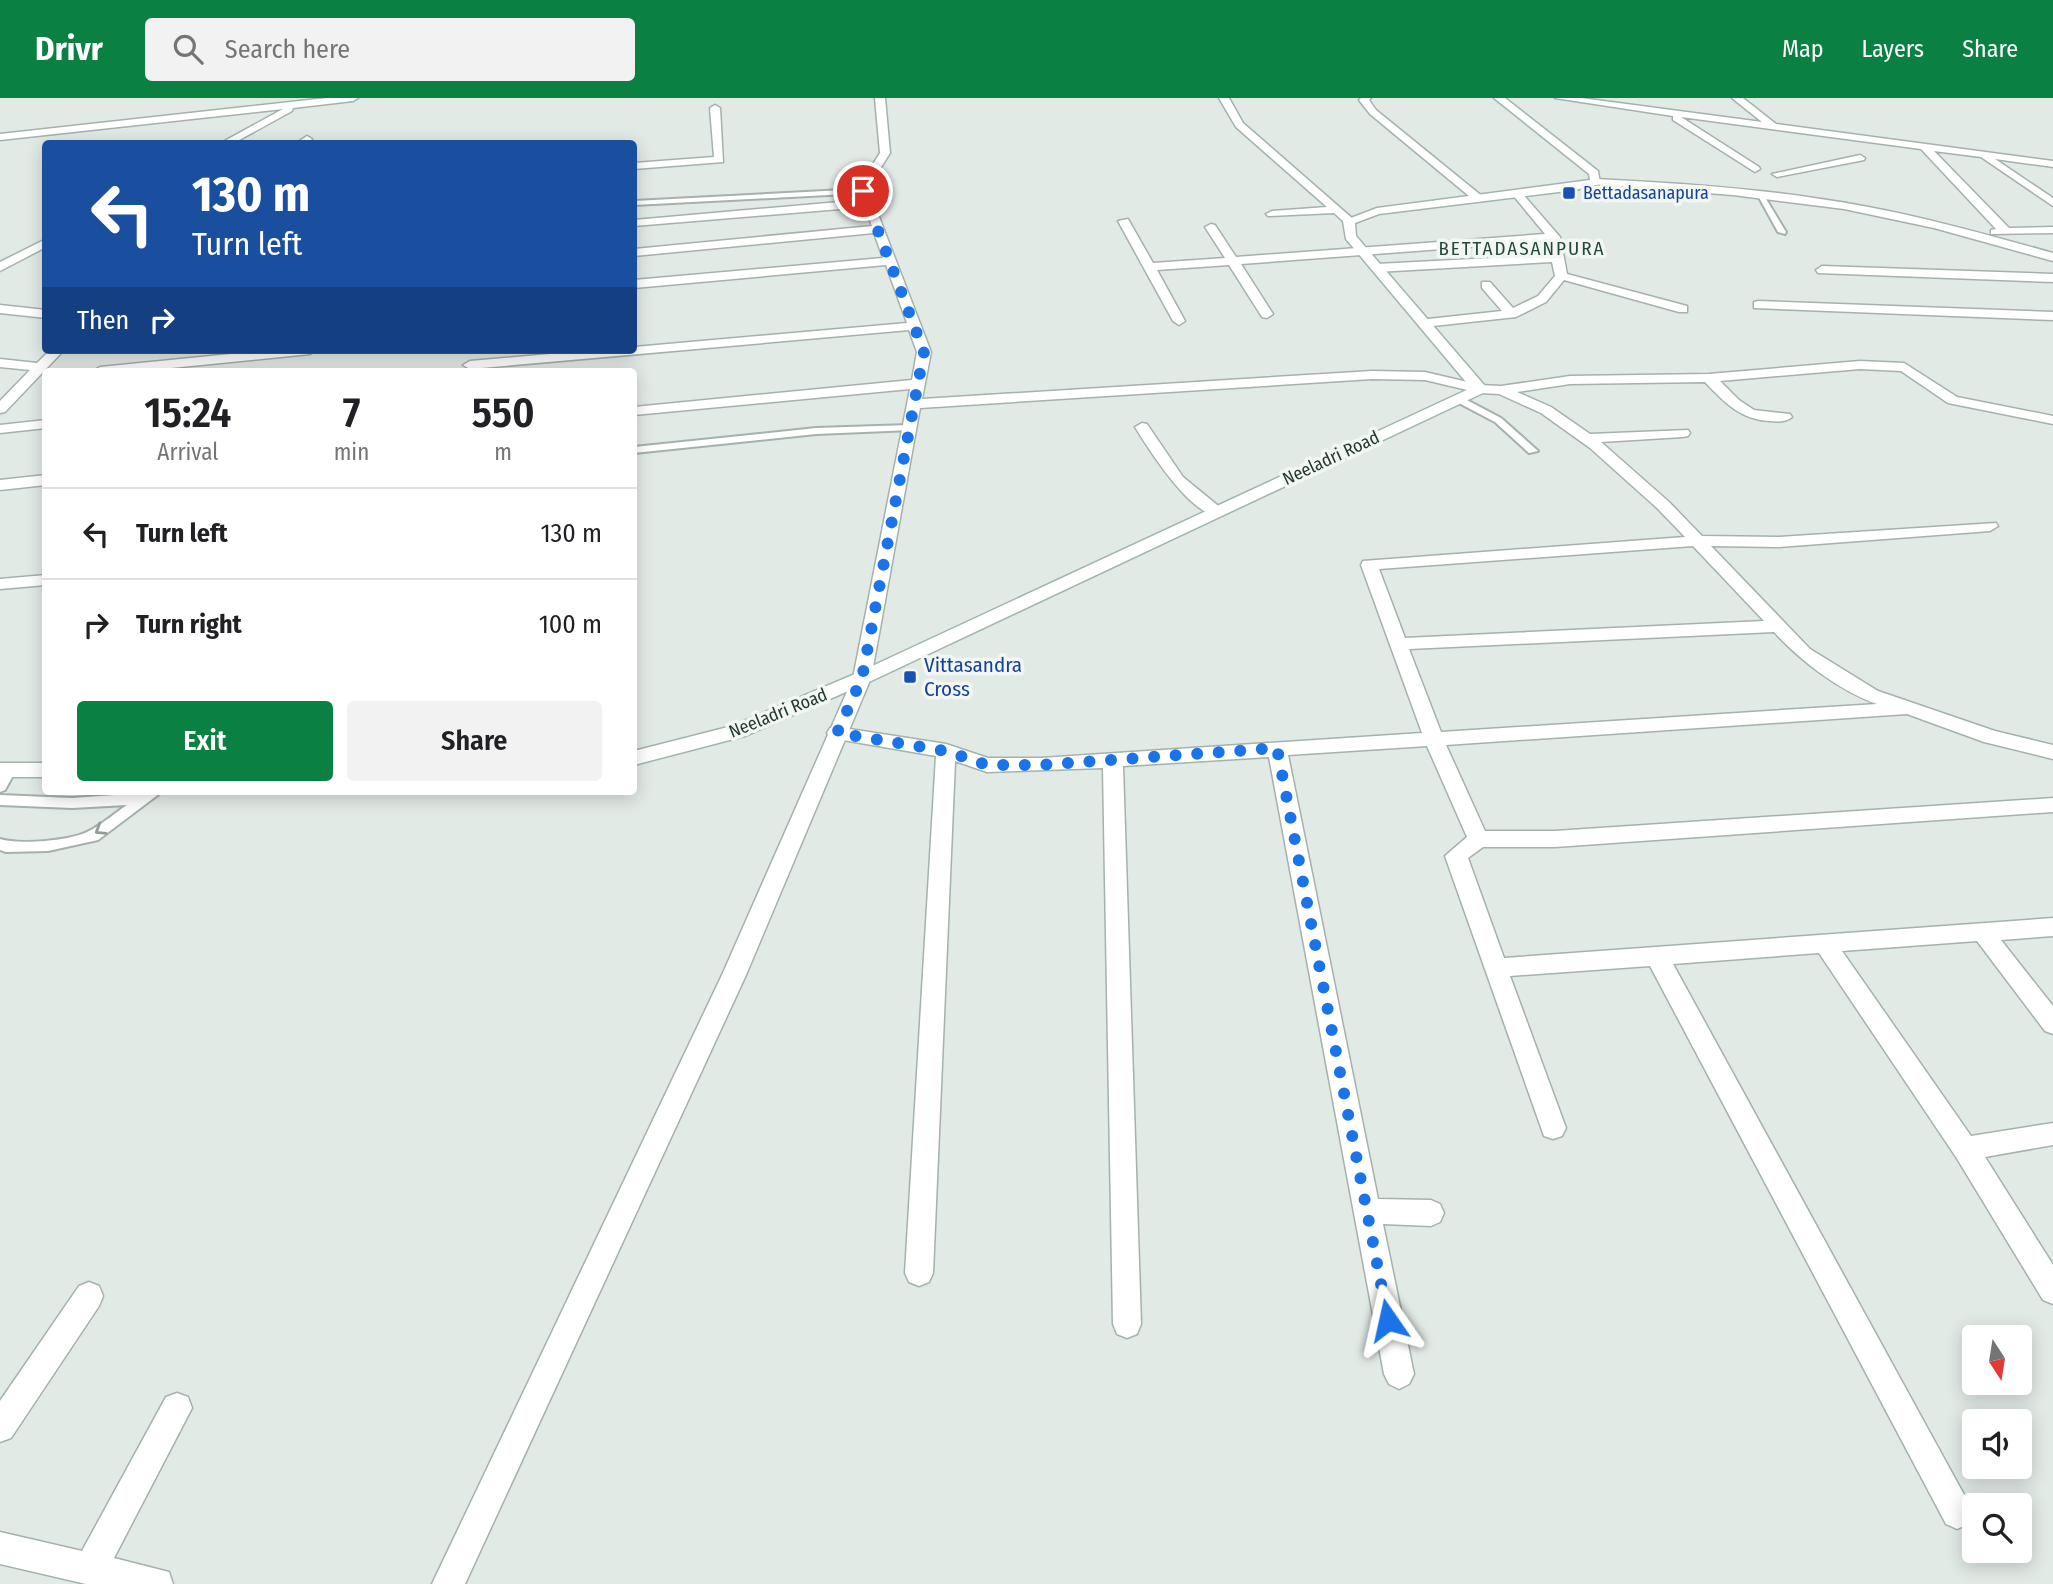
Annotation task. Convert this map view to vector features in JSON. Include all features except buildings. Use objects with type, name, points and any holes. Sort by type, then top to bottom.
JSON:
[{"type":"street","points":[[0,137],[353,98]]},
{"type":"street","points":[[448,1584],[734,975],[862,678],[924,352],[863,191],[886,153],[880,98]]},
{"type":"street","points":[[1224,98],[1239,125],[1349,221],[1350,237],[1480,389]]},
{"type":"street","points":[[1366,98],[1364,100],[1373,112],[1479,199]]},
{"type":"street","points":[[1499,98],[1594,173],[1596,182]]},
{"type":"street","points":[[1560,98],[2053,164]]},
{"type":"street","points":[[1737,98],[1775,128]]},
{"type":"street","points":[[231,140],[300,103]]},
{"type":"street","points":[[637,166],[719,160],[715,108]]},
{"type":"street","points":[[1672,114],[1755,170]]},
{"type":"street","points":[[1925,148],[2007,232]]},
{"type":"street","points":[[1982,155],[2052,201]]},
{"type":"street","points":[[1815,201],[1777,174],[1860,158]]},
{"type":"street","points":[[1349,221],[1377,211],[1576,187],[1596,182],[1759,194],[1815,201],[1965,232],[2053,257]]},
{"type":"street","points":[[1423,323],[1511,314],[1542,299],[1561,276],[1554,237],[1517,194]]},
{"type":"street","points":[[637,223],[868,204]]},
{"type":"street","points":[[1272,214],[1336,209]]},
{"type":"street","points":[[1124,221],[1179,321]]},
{"type":"street","points":[[1211,227],[1267,314]]},
{"type":"street","points":[[637,253],[878,229]]},
{"type":"street","points":[[1965,232],[2053,230]]},
{"type":"street","points":[[1151,267],[1554,237]]},
{"type":"street","points":[[0,267],[42,244]]},
{"type":"street","points":[[1377,268],[1558,258]]},
{"type":"street","points":[[637,284],[890,261]]},
{"type":"street","points":[[1822,270],[2053,278]]},
{"type":"street","points":[[1561,276],[1683,309]]},
{"type":"street","points":[[1486,285],[1511,314]]},
{"type":"street","points":[[23,312],[42,300]]},
{"type":"street","points":[[1758,305],[2053,316]]},
{"type":"street","points":[[0,309],[42,314]]},
{"type":"street","points":[[637,350],[914,326]]},
{"type":"street","points":[[130,368],[270,354]]},
{"type":"street","points":[[470,365],[595,354]]},
{"type":"street","points":[[0,363],[42,372]]},
{"type":"street","points":[[914,404],[1372,376],[1425,376],[1480,389],[1502,390],[1570,380],[1709,378],[1816,367],[1904,367],[1953,400],[2053,420]]},
{"type":"street","points":[[0,410],[30,378],[42,372]]},
{"type":"street","points":[[1709,378],[1744,413],[1767,418],[1785,417]]},
{"type":"street","points":[[637,411],[918,384]]},
{"type":"street","name":"Neeladri Road","points":[[637,757],[738,731],[862,678],[1480,389]]},
{"type":"street","points":[[1502,390],[1546,410],[1586,439],[1663,505],[1804,653],[1871,695],[1991,737],[2053,752]]},
{"type":"street","points":[[0,429],[42,425]]},
{"type":"street","points":[[1142,427],[1177,480],[1216,512]]},
{"type":"street","points":[[1586,439],[1683,433]]},
{"type":"street","points":[[0,485],[42,480]]},
{"type":"street","points":[[1478,839],[1433,737],[1369,565],[1698,541],[1779,542],[1990,526]]},
{"type":"street","points":[[0,584],[42,580]]},
{"type":"street","points":[[1399,644],[1779,626]]},
{"type":"street","points":[[837,733],[946,751],[987,765],[1113,760],[1908,708]]},
{"type":"street","points":[[1277,748],[1399,1374]]},
{"type":"street","points":[[919,1273],[946,751]]},
{"type":"street","points":[[1113,760],[1127,1324]]},
{"type":"street","points":[[3,776],[42,771]]},
{"type":"street","points":[[1553,1128],[1456,856],[1478,839],[1555,839],[2053,805]]},
{"type":"street","points":[[1496,968],[2053,927]]},
{"type":"street","points":[[1982,931],[2053,1024]]},
{"type":"street","points":[[1824,943],[1965,1149],[2053,1290]]},
{"type":"street","points":[[1656,956],[1957,1513]]},
{"type":"street","points":[[1965,1149],[2053,1134]]},
{"type":"street","points":[[1367,1211],[1432,1213]]},
{"type":"street","points":[[0,1427],[89,1296]]},
{"type":"street","points":[[90,1569],[177,1408]]},
{"type":"street","points":[[0,1548],[158,1584]]},
{"type":"lane","points":[[637,203],[863,191]]},
{"type":"lane","points":[[1759,194],[1782,232]]},
{"type":"lane","points":[[1458,399],[1499,420],[1533,451]]},
{"type":"lane","points":[[637,450],[816,431],[909,428]]},
{"type":"lane","points":[[0,800],[40,804],[105,803],[146,795]]},
{"type":"lane","points":[[0,844],[6,847],[48,846],[93,836],[150,795]]},
{"type":"place","name":"Bettadasanapura","points":[[1569,193]]},
{"type":"place","name":"Vittasandra Cross","points":[[910,677]]},
{"type":"district","name":"BETTADASANPURA","points":[[1522,248]]},
{"type":"route","points":[[863,191],[924,352],[862,678],[837,733],[946,751],[987,765],[1041,765],[1277,748],[1388,1320]]}]
